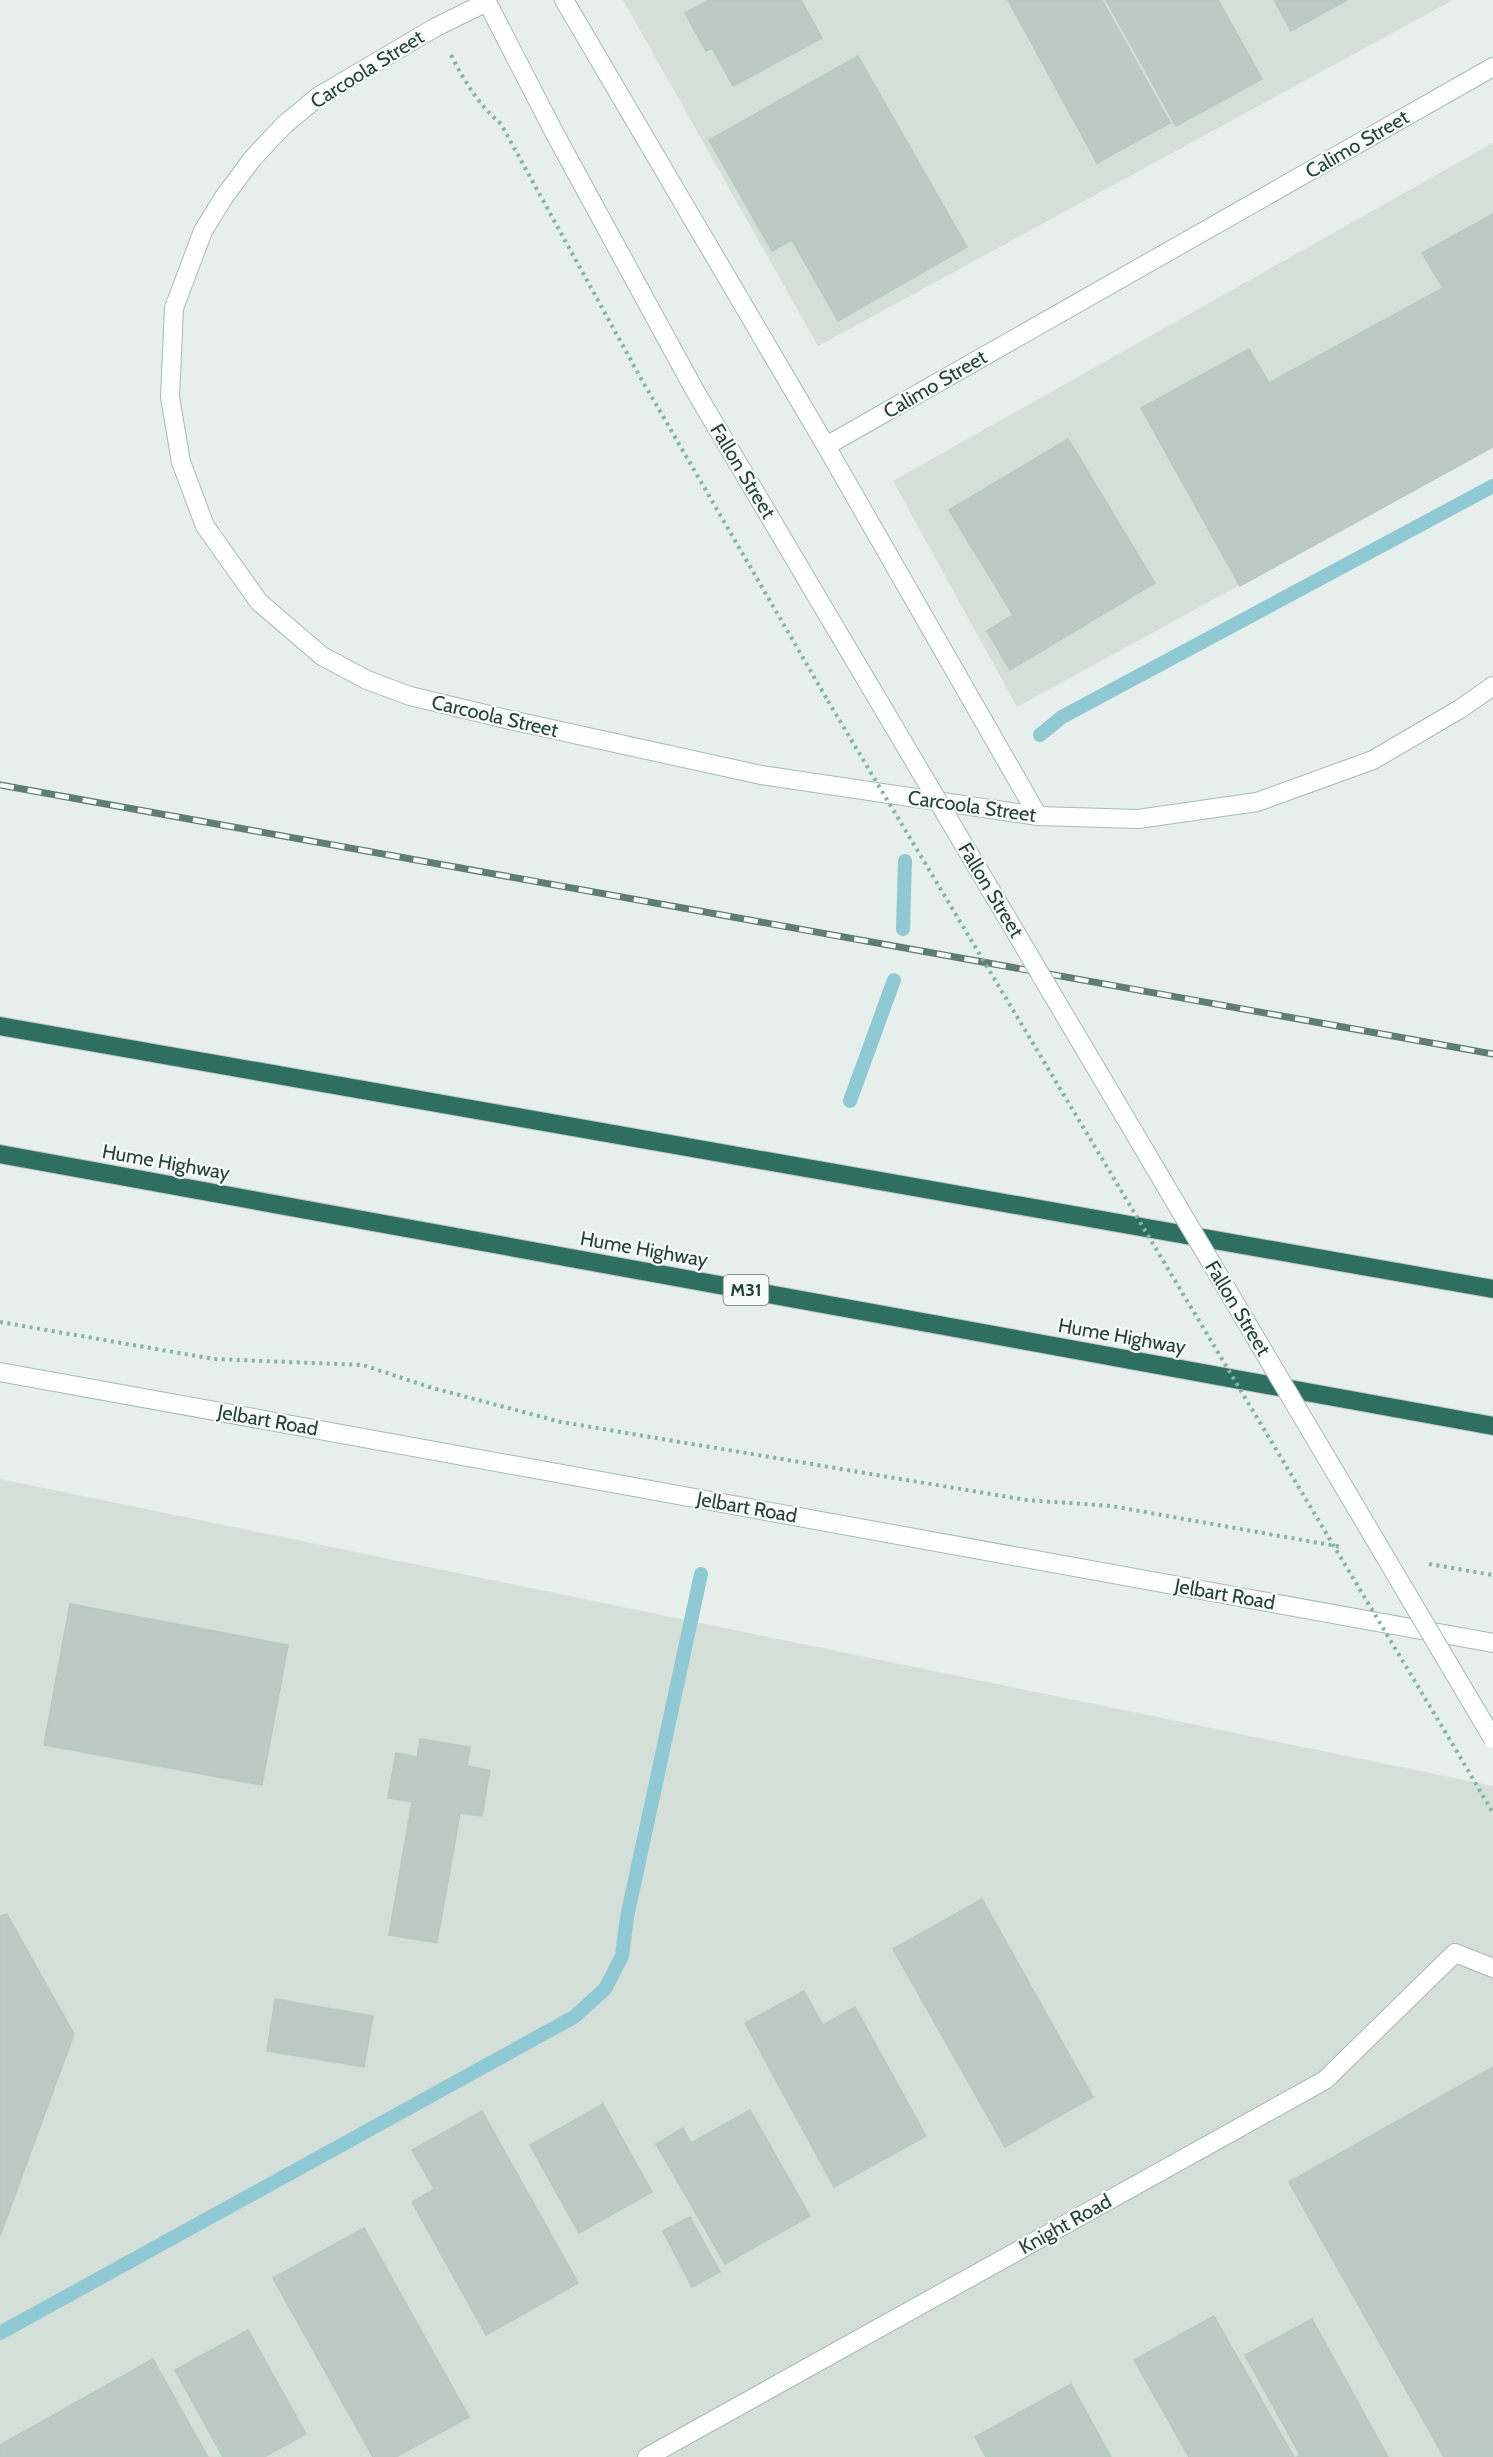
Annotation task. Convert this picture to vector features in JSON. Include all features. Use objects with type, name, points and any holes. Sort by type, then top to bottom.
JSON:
[{"type":"highway","points":[[0,1026],[1493,1289]]},
{"type":"highway","name":"Hume Highway","points":[[0,1154],[1493,1426]]},
{"type":"street","points":[[564,0],[826,446],[1038,816]]},
{"type":"street","name":"Carcoola Street","points":[[487,1],[436,27],[319,96],[284,124],[253,158],[224,197],[203,231],[174,308],[170,397],[181,462],[205,526],[259,602],[322,656],[367,680],[410,696],[761,775],[1038,816],[1138,819],[1257,802],[1373,760],[1460,710],[1493,686]]},
{"type":"street","name":"Fallon Street","points":[[487,1],[555,134],[694,389],[1493,1739]]},
{"type":"street","name":"Calimo Street","points":[[826,446],[1493,67]]},
{"type":"street","name":"Jelbart Road","points":[[0,1372],[1493,1643]]},
{"type":"street","name":"Knight Road","points":[[646,2457],[1325,2080],[1455,1953],[1493,1968]]},
{"type":"path","points":[[436,27],[468,88],[485,110],[501,124],[639,375],[828,701],[1493,1813]]},
{"type":"path","points":[[0,1322],[214,1359],[363,1365],[429,1387],[561,1422],[1026,1500],[1111,1506],[1345,1547]]},
{"type":"path","points":[[1423,1563],[1493,1575]]},
{"type":"shaded area","points":[[623,0],[1453,0],[818,346]]},
{"type":"shaded area","points":[[1493,143],[1493,446],[1017,707],[893,481]]},
{"type":"shaded area","points":[[0,1479],[1493,1786],[1493,2457],[0,2457]]},
{"type":"building","points":[[709,0],[801,0],[822,38],[733,86],[712,48],[706,51],[685,13]]},
{"type":"building","points":[[1008,0],[1102,0],[1170,123],[1097,163]]},
{"type":"building","points":[[1106,0],[1218,0],[1262,79],[1176,126]]},
{"type":"building","points":[[1274,0],[1347,0],[1291,31]]},
{"type":"building","points":[[858,56],[967,247],[838,321],[792,240],[772,251],[709,140]]},
{"type":"building","points":[[1493,214],[1493,447],[1240,586],[1141,408],[1249,349],[1269,383],[1443,288],[1422,253]]},
{"type":"building","points":[[1068,439],[1155,583],[1010,670],[987,631],[1013,615],[949,510]]},
{"type":"building","points":[[70,1604],[288,1645],[262,1785],[44,1745]]},
{"type":"building","points":[[420,1739],[470,1747],[467,1766],[490,1770],[482,1816],[460,1813],[437,1943],[389,1935],[412,1802],[388,1798],[396,1753],[417,1757]]},
{"type":"building","points":[[982,1899],[1093,2097],[1005,2147],[893,1949]]},
{"type":"building","points":[[7,1914],[74,2034],[0,2236],[0,1916]]},
{"type":"building","points":[[804,1991],[823,2025],[855,2007],[926,2136],[834,2187],[745,2023]]},
{"type":"building","points":[[275,1999],[373,2016],[364,2067],[267,2051]]},
{"type":"building","points":[[1493,2067],[1493,2457],[1444,2457],[1289,2182]]},
{"type":"building","points":[[603,2104],[652,2192],[579,2233],[530,2145]]},
{"type":"building","points":[[750,2110],[810,2216],[725,2264],[656,2144],[683,2128],[691,2143]]},
{"type":"building","points":[[482,2111],[578,2283],[486,2335],[412,2202],[434,2189],[412,2150]]},
{"type":"building","points":[[690,2217],[720,2272],[692,2287],[663,2231]]},
{"type":"building","points":[[364,2228],[469,2417],[396,2457],[373,2457],[273,2278]]},
{"type":"building","points":[[1214,2316],[1294,2457],[1189,2457],[1134,2360]]},
{"type":"building","points":[[1312,2319],[1388,2457],[1297,2457],[1300,2455],[1245,2355]]},
{"type":"building","points":[[248,2330],[306,2434],[264,2457],[223,2457],[175,2370]]},
{"type":"building","points":[[153,2359],[208,2457],[0,2457],[0,2445]]},
{"type":"building","points":[[1071,2384],[1111,2457],[986,2457],[975,2437]]},
{"type":"waterway","points":[[1040,735],[1062,717],[1493,486]]},
{"type":"waterway","points":[[903,929],[905,861]]},
{"type":"waterway","points":[[850,1101],[894,980]]},
{"type":"waterway","points":[[0,2333],[574,2017],[605,1989],[622,1956],[627,1917],[701,1574]]},
{"type":"railway","points":[[0,785],[1493,1054]]}]
